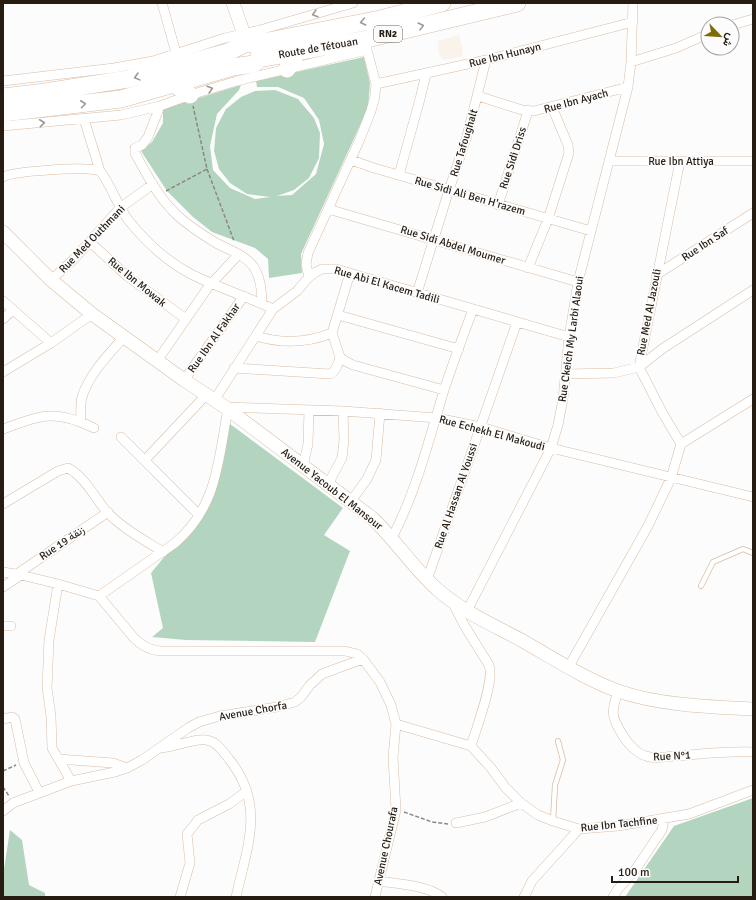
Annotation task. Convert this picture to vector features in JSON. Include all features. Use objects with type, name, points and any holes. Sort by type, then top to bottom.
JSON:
[{"type":"highway","name":"Route de Tétouan","points":[[3,113],[121,99],[174,84],[249,54],[442,3]]},
{"type":"highway","name":"Route de Tétouan","points":[[3,96],[45,92],[128,79],[228,52],[249,54],[298,52],[367,45],[517,3]]},
{"type":"highway","points":[[288,70],[298,52]]},
{"type":"highway","points":[[174,84],[190,95]]},
{"type":"street","points":[[162,3],[176,53]]},
{"type":"street","points":[[233,3],[249,54]]},
{"type":"street","points":[[3,126],[121,115],[160,106],[190,95],[249,54],[260,30],[353,3]]},
{"type":"street","name":"Rue Ckeich My Larbi Alaoui","points":[[467,611],[551,448],[559,418],[566,374],[569,337],[578,282],[628,87],[631,62],[633,3]]},
{"type":"street","points":[[740,23],[753,19]]},
{"type":"street","name":"Rue Ibn Hunayn","points":[[376,84],[486,60],[633,22]]},
{"type":"street","points":[[631,62],[676,48],[700,38]]},
{"type":"street","points":[[3,81],[114,68],[153,61],[176,53],[249,54],[288,70],[367,45],[376,84],[375,96],[367,124],[308,253],[306,264],[309,277]]},
{"type":"street","name":"Rue Tafoughalt","points":[[417,293],[448,190],[467,136],[486,60]]},
{"type":"street","points":[[399,175],[426,74]]},
{"type":"street","name":"Rue Ibn Ayach","points":[[478,96],[528,111],[552,107],[628,87]]},
{"type":"street","points":[[160,106],[148,137],[144,143],[136,147],[134,151],[153,184],[178,216],[195,230],[249,261],[255,270],[262,293],[262,304]]},
{"type":"street","points":[[528,268],[548,219],[569,153],[566,141],[552,107]]},
{"type":"street","name":"Rue Sidi Driss","points":[[498,205],[528,111]]},
{"type":"street","points":[[84,119],[100,171],[120,208],[142,236],[154,248],[188,273],[273,309]]},
{"type":"street","name":"Rue Sidi Ali Ben H'razem","points":[[351,160],[498,205],[590,231]]},
{"type":"street","name":"Rue Ibn Attiya","points":[[610,161],[680,160],[753,162]]},
{"type":"street","name":"Rue Med Al Jazouli","points":[[680,160],[639,367],[662,412],[681,444]]},
{"type":"street","points":[[3,177],[10,174],[89,168],[100,171]]},
{"type":"street","name":"Rue Med Outhmani","points":[[52,280],[90,242],[120,208],[153,184]]},
{"type":"street","name":"Rue Sidi Abdel Moumer","points":[[328,209],[578,282]]},
{"type":"street","name":"Rue Ibn Saf","points":[[656,275],[753,213]]},
{"type":"street","name":"Avenue Yacoub El Mansour","points":[[3,232],[52,280],[92,314],[184,380],[219,402],[371,517],[392,538],[427,580],[452,602],[568,668],[618,691],[658,700],[724,708],[753,709]]},
{"type":"street","name":"Rue Ibn Mowak","points":[[90,242],[127,276],[186,319]]},
{"type":"street","points":[[157,361],[212,283],[239,254]]},
{"type":"street","name":"Rue Abi El Kacem Tadili","points":[[219,402],[234,368],[273,309],[297,291],[309,277],[322,269],[330,268],[350,273],[569,337]]},
{"type":"street","points":[[350,273],[332,333],[340,357],[353,365],[444,390]]},
{"type":"street","points":[[566,374],[614,373],[639,367],[662,349],[753,290]]},
{"type":"street","name":"Rue Ibn Al Fakhar","points":[[184,380],[244,296]]},
{"type":"street","points":[[3,301],[51,342]]},
{"type":"street","points":[[392,538],[411,494],[437,418],[444,390],[473,309]]},
{"type":"street","points":[[3,319],[13,310]]},
{"type":"street","points":[[3,372],[92,314]]},
{"type":"street","points":[[338,315],[458,349]]},
{"type":"street","name":"Rue Al Hassan Al Youssi","points":[[427,580],[517,322]]},
{"type":"street","points":[[256,336],[278,341],[299,342],[311,340],[332,333]]},
{"type":"street","points":[[81,422],[82,396],[88,384],[124,337]]},
{"type":"street","points":[[234,368],[330,374],[336,369],[340,357]]},
{"type":"street","points":[[568,668],[648,526],[671,478],[681,444],[753,399]]},
{"type":"street","points":[[145,460],[219,402]]},
{"type":"street","points":[[99,596],[186,534],[199,515],[212,488],[217,472],[219,402]]},
{"type":"street","name":"Rue Echekh El Makoudi","points":[[219,402],[309,410],[380,413],[437,418],[480,427],[551,448],[753,497]]},
{"type":"street","points":[[303,466],[308,444],[309,410]]},
{"type":"street","points":[[328,484],[342,458],[344,440],[343,411]]},
{"type":"street","points":[[351,501],[367,479],[376,460],[380,413]]},
{"type":"street","points":[[3,429],[30,419],[56,415],[70,418],[94,428]]},
{"type":"street","points":[[121,436],[199,515]]},
{"type":"street","points":[[3,504],[58,471],[68,468],[86,484],[108,512],[119,522],[162,552]]},
{"type":"street","name":"Rue 19 زنقة","points":[[3,587],[19,574],[108,512]]},
{"type":"street","points":[[3,572],[19,574],[99,596],[134,638],[140,644],[153,650],[345,651],[357,654],[363,659],[384,688],[396,724]]},
{"type":"street","points":[[58,584],[49,640],[47,675],[53,750],[71,780]]},
{"type":"street","points":[[452,602],[490,668],[489,683],[470,746]]},
{"type":"street","name":"Avenue Chorfa","points":[[3,811],[13,803],[71,780],[115,772],[127,768],[199,722],[220,716],[277,707],[295,702],[322,674],[363,659]]},
{"type":"street","name":"Rue N°1","points":[[618,691],[612,709],[616,724],[634,750],[646,757],[662,758],[673,756],[753,752]]},
{"type":"street","points":[[3,719],[12,717],[15,719],[23,761],[39,792]]},
{"type":"street","name":"Rue Ibn Tachfine","points":[[396,724],[470,746],[491,768],[505,787],[521,803],[538,814],[553,821],[578,829],[618,826],[664,819],[695,812],[753,790]]},
{"type":"street","name":"Avenue Chourafa","points":[[375,897],[396,810],[393,757],[396,724]]},
{"type":"street","points":[[160,748],[172,747],[200,740],[212,742],[219,747],[231,761],[247,791],[250,809],[250,837],[236,897]]},
{"type":"street","points":[[58,759],[113,763],[127,768]]},
{"type":"street","points":[[180,897],[190,863],[187,834],[198,820],[229,804],[247,791]]},
{"type":"street","points":[[456,823],[485,817],[521,803]]},
{"type":"street","points":[[613,897],[635,870],[662,830],[664,819]]},
{"type":"street","points":[[524,897],[532,881],[578,829]]},
{"type":"street","points":[[379,881],[427,889],[442,897]]},
{"type":"lane","points":[[701,586],[713,562],[743,549],[753,553]]},
{"type":"lane","points":[[553,821],[556,785],[563,760],[558,741]]},
{"type":"path","points":[[190,95],[206,169],[239,254]]},
{"type":"path","points":[[160,194],[206,169]]},
{"type":"path","points":[[3,771],[23,761]]},
{"type":"path","points":[[396,810],[438,823],[456,823]]},
{"type":"shaded area","points":[[459,35],[463,50],[462,56],[443,60],[439,54],[438,41]]},
{"type":"green space","points":[[364,57],[370,83],[368,108],[301,254],[302,273],[269,278],[268,259],[255,248],[212,232],[193,217],[167,191],[141,151],[152,142],[163,123],[163,109],[241,85],[239,90],[217,114],[210,146],[213,170],[230,188],[255,199],[270,197],[247,194],[230,183],[219,169],[214,151],[216,128],[226,109],[241,97],[255,91],[275,90],[298,99],[314,118],[320,133],[319,158],[309,178],[294,190],[277,196],[292,195],[316,174],[324,144],[319,120],[304,98],[278,87],[257,87],[256,81]]},
{"type":"green space","points":[[230,424],[343,508],[324,535],[350,551],[315,642],[186,640],[152,637],[163,628],[151,573],[211,500]]},
{"type":"green space","points":[[753,798],[753,897],[625,897],[674,826]]},
{"type":"green space","points":[[10,830],[22,840],[29,885],[45,893],[45,897],[3,897],[3,871]]}]
